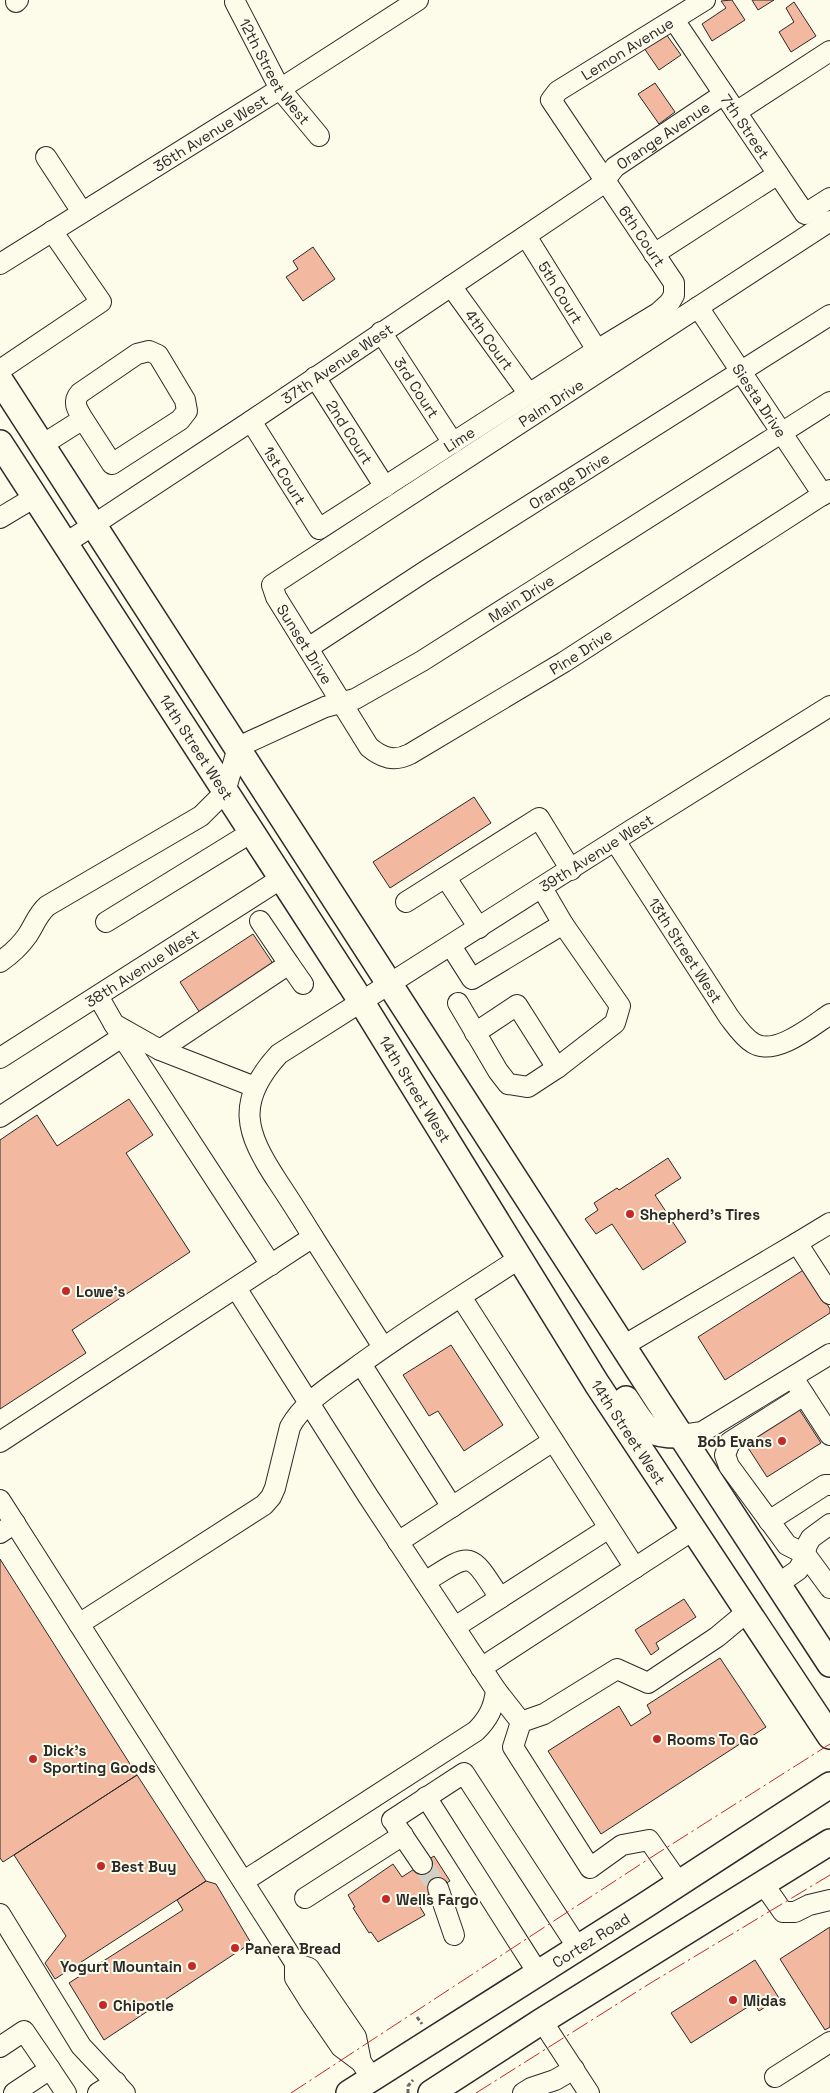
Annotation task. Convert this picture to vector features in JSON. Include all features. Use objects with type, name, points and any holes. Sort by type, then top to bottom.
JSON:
[{"type":"main road","points":[[0,380],[830,1664]]},
{"type":"main road","name":"14th Street West","points":[[2,448],[66,543],[361,1001],[597,1384],[830,1736]]},
{"type":"main road","points":[[549,1304],[614,1382],[641,1422],[661,1436],[682,1436]]},
{"type":"main road","name":"Cortez Road","points":[[349,2093],[366,2078],[538,1974],[830,1785]]},
{"type":"main road","points":[[443,2090],[542,2021],[764,1885],[830,1842]]},
{"type":"street","name":"36th Avenue West","points":[[0,264],[280,89],[418,0]]},
{"type":"street","name":"Lemon Avenue","points":[[552,100],[558,91],[705,0]]},
{"type":"street","name":"12th Street West","points":[[235,2],[280,89],[318,136]]},
{"type":"street","name":"7th Street","points":[[674,20],[806,214],[830,198]]},
{"type":"street","points":[[736,112],[830,51]]},
{"type":"street","name":"Orange Avenue","points":[[604,180],[615,167],[724,94]]},
{"type":"street","name":"6th Court","points":[[552,100],[674,284],[674,295],[670,302],[658,312],[597,350]]},
{"type":"street","points":[[46,157],[82,212]]},
{"type":"street","points":[[654,254],[778,174]]},
{"type":"street","name":"37th Avenue West","points":[[66,543],[526,236],[601,185],[604,180]]},
{"type":"street","name":"Palm Drive","points":[[272,585],[830,220]]},
{"type":"street","points":[[0,370],[101,302],[52,231]]},
{"type":"street","name":"5th Court","points":[[526,236],[597,350]]},
{"type":"street","name":"4th Court","points":[[451,286],[528,394]]},
{"type":"street","name":"Siesta Drive","points":[[698,306],[782,432],[826,493]]},
{"type":"street","name":"Orange Drive","points":[[308,648],[427,570],[830,315]]},
{"type":"street","name":"3rd Court","points":[[381,332],[453,443]]},
{"type":"street","points":[[148,350],[158,356],[185,400],[187,411],[185,416],[112,464],[83,419],[75,403],[80,393],[137,354],[148,350]]},
{"type":"street","name":"Lime","points":[[319,528],[597,350]]},
{"type":"street","name":"2nd Court","points":[[315,377],[385,486]]},
{"type":"street","name":"Main Drive","points":[[238,747],[325,707],[342,701],[356,699],[422,661],[830,402]]},
{"type":"street","points":[[42,445],[83,419]]},
{"type":"street","name":"1st Court","points":[[251,421],[319,528]]},
{"type":"street","name":"Pine Drive","points":[[342,701],[369,747],[386,758],[404,757],[564,662],[826,493]]},
{"type":"street","points":[[0,518],[35,497]]},
{"type":"street","name":"Sunset Drive","points":[[272,585],[276,597],[342,701]]},
{"type":"street","name":"39th Avenue West","points":[[383,1347],[255,1144],[251,1133],[250,1107],[255,1087],[265,1069],[279,1054],[361,1001],[830,706]]},
{"type":"street","points":[[0,962],[21,944],[39,913],[47,906],[202,816],[225,792],[238,747]]},
{"type":"street","points":[[406,902],[539,818],[571,870]]},
{"type":"street","points":[[106,922],[252,832]]},
{"type":"street","name":"13th Street West","points":[[615,842],[729,1017],[752,1042],[768,1047],[780,1044],[793,1038],[830,1014]]},
{"type":"street","name":"38th Avenue West","points":[[0,1058],[282,878]]},
{"type":"street","points":[[446,878],[479,928]]},
{"type":"street","points":[[458,1003],[508,1084],[528,1087],[557,1068],[615,1023],[620,1006],[563,924],[542,888]]},
{"type":"street","points":[[260,921],[303,984]]},
{"type":"street","points":[[451,946],[472,980],[563,924]]},
{"type":"street","points":[[160,1050],[290,964]]},
{"type":"street","points":[[98,996],[118,1031],[271,1265]]},
{"type":"street","points":[[475,1033],[517,1005],[557,1068]]},
{"type":"street","points":[[118,1031],[160,1050],[255,1087]]},
{"type":"street","points":[[0,1117],[118,1031]]},
{"type":"street","points":[[623,1346],[830,1223]]},
{"type":"street","points":[[0,1442],[314,1237]]},
{"type":"street","points":[[797,1243],[830,1294]]},
{"type":"street","points":[[79,1624],[264,1505],[275,1488],[290,1427],[294,1419],[309,1403],[383,1347],[520,1258]]},
{"type":"street","points":[[236,1288],[398,1542],[496,1690],[521,1722]]},
{"type":"street","points":[[461,1297],[635,1568]]},
{"type":"street","points":[[682,1436],[702,1432],[830,1354]]},
{"type":"street","points":[[361,1364],[452,1507]]},
{"type":"street","points":[[792,1377],[830,1435]]},
{"type":"street","points":[[804,1395],[730,1442],[725,1455],[729,1466],[787,1545],[804,1554],[830,1588]]},
{"type":"street","points":[[398,1542],[553,1441]]},
{"type":"street","points":[[769,1521],[825,1486],[830,1485]]},
{"type":"street","points":[[0,1500],[8,1528],[79,1624],[295,1963],[308,1968],[356,2037],[366,2078]]},
{"type":"street","points":[[778,1584],[798,1570],[811,1538],[830,1524]]},
{"type":"street","points":[[454,1627],[609,1528]]},
{"type":"street","points":[[481,1668],[693,1530]]},
{"type":"street","points":[[425,1582],[456,1563],[472,1560],[478,1565],[500,1598]]},
{"type":"street","points":[[521,1722],[544,1714],[617,1669],[648,1682],[717,1637],[747,1612]]},
{"type":"street","points":[[244,1881],[476,1731],[483,1724],[495,1705],[496,1690]]},
{"type":"street","points":[[521,1722],[513,1747],[590,1868],[622,1845],[649,1840],[679,1883]]},
{"type":"street","points":[[305,1898],[397,1827],[426,1798],[464,1773],[578,1948]]},
{"type":"street","points":[[376,1797],[422,1864]]},
{"type":"street","points":[[426,1798],[538,1974]]},
{"type":"street","points":[[764,1885],[784,1912],[795,1912],[808,1905],[830,1900]]},
{"type":"street","points":[[438,1888],[454,1935]]},
{"type":"street","points":[[0,1914],[81,2046],[120,2087],[98,2093]]},
{"type":"street","points":[[542,2021],[589,2093]]},
{"type":"street","points":[[0,2047],[24,2031],[66,2093]]},
{"type":"street","points":[[775,2077],[830,2042]]},
{"type":"street","points":[[14,2093],[50,2069]]},
{"type":"street","points":[[523,2093],[531,2088],[555,2080],[574,2069]]},
{"type":"building","points":[[732,0],[745,20],[712,41],[702,24],[726,8],[721,1]]},
{"type":"building","points":[[752,0],[774,0],[758,10]]},
{"type":"building","points":[[794,2],[816,36],[791,52],[779,32],[794,22],[786,8]]},
{"type":"building","points":[[666,34],[681,55],[659,70],[644,48]]},
{"type":"building","points":[[655,83],[675,112],[659,124],[638,94]]},
{"type":"building","points":[[313,247],[335,279],[303,301],[286,277],[298,269],[293,261]]},
{"type":"building","points":[[474,797],[491,823],[390,888],[373,862]]},
{"type":"building","points":[[253,934],[274,965],[200,1013],[180,982]]},
{"type":"building","name":"Lowe's","points":[[129,1099],[153,1135],[126,1153],[190,1252],[72,1330],[86,1353],[0,1409],[0,1140],[37,1115],[57,1146]]},
{"type":"building","name":"Shepherd's Tires","points":[[668,1158],[681,1178],[655,1195],[686,1242],[643,1270],[612,1224],[596,1234],[585,1219],[598,1210],[594,1203],[617,1188],[619,1190]]},
{"type":"building","points":[[805,1269],[830,1309],[830,1313],[725,1380],[698,1337]]},
{"type":"building","points":[[451,1345],[503,1425],[464,1451],[438,1411],[429,1416],[403,1375]]},
{"type":"building","name":"Bob Evans","points":[[797,1406],[821,1443],[767,1477],[743,1440]]},
{"type":"building","points":[[0,1559],[137,1775],[3,1862],[0,1858]]},
{"type":"building","points":[[684,1599],[696,1617],[656,1643],[659,1649],[651,1655],[635,1630]]},
{"type":"building","name":"Rooms To Go","points":[[720,1658],[766,1727],[601,1834],[548,1751],[619,1706],[631,1726],[651,1713],[647,1705]]},
{"type":"building","points":[[137,1775],[206,1881],[55,1979],[45,1963],[66,1936],[14,1855]]},
{"type":"building","name":"Wells Fargo","points":[[434,1856],[450,1881],[417,1902],[425,1915],[378,1942],[371,1932],[369,1933],[353,1908],[355,1907],[348,1895],[393,1864],[402,1877]]},
{"type":"building","points":[[206,1881],[216,1884],[251,1943],[104,2040],[69,1983],[183,1910],[177,1900]]},
{"type":"building","points":[[830,1927],[830,2027],[825,2030],[780,1959]]},
{"type":"building","name":"Midas","points":[[755,1960],[779,1998],[759,2011],[754,2003],[691,2043],[671,2013]]},
{"type":"tunnel","points":[[422,1864],[438,1888]]},
{"type":"power","points":[[291,2093],[647,1860],[830,1744]]},
{"type":"power","points":[[476,2093],[649,1984],[830,1875]]},
{"type":"place","name":"Shepherd's Tires","points":[[630,1214]]},
{"type":"place","name":"Lowe's","points":[[66,1291]]},
{"type":"place","name":"Bob Evans","points":[[782,1441]]},
{"type":"place","name":"Rooms To Go","points":[[657,1739]]},
{"type":"place","name":"Dick's Sporting Goods","points":[[33,1759]]},
{"type":"place","name":"Best Buy","points":[[101,1866]]},
{"type":"place","name":"Wells Fargo","points":[[386,1899]]},
{"type":"place","name":"Panera Bread","points":[[235,1948]]},
{"type":"place","name":"Yogurt Mountain","points":[[192,1966]]},
{"type":"place","name":"Midas","points":[[733,2000]]},
{"type":"place","name":"Chipotle","points":[[103,2005]]}]
